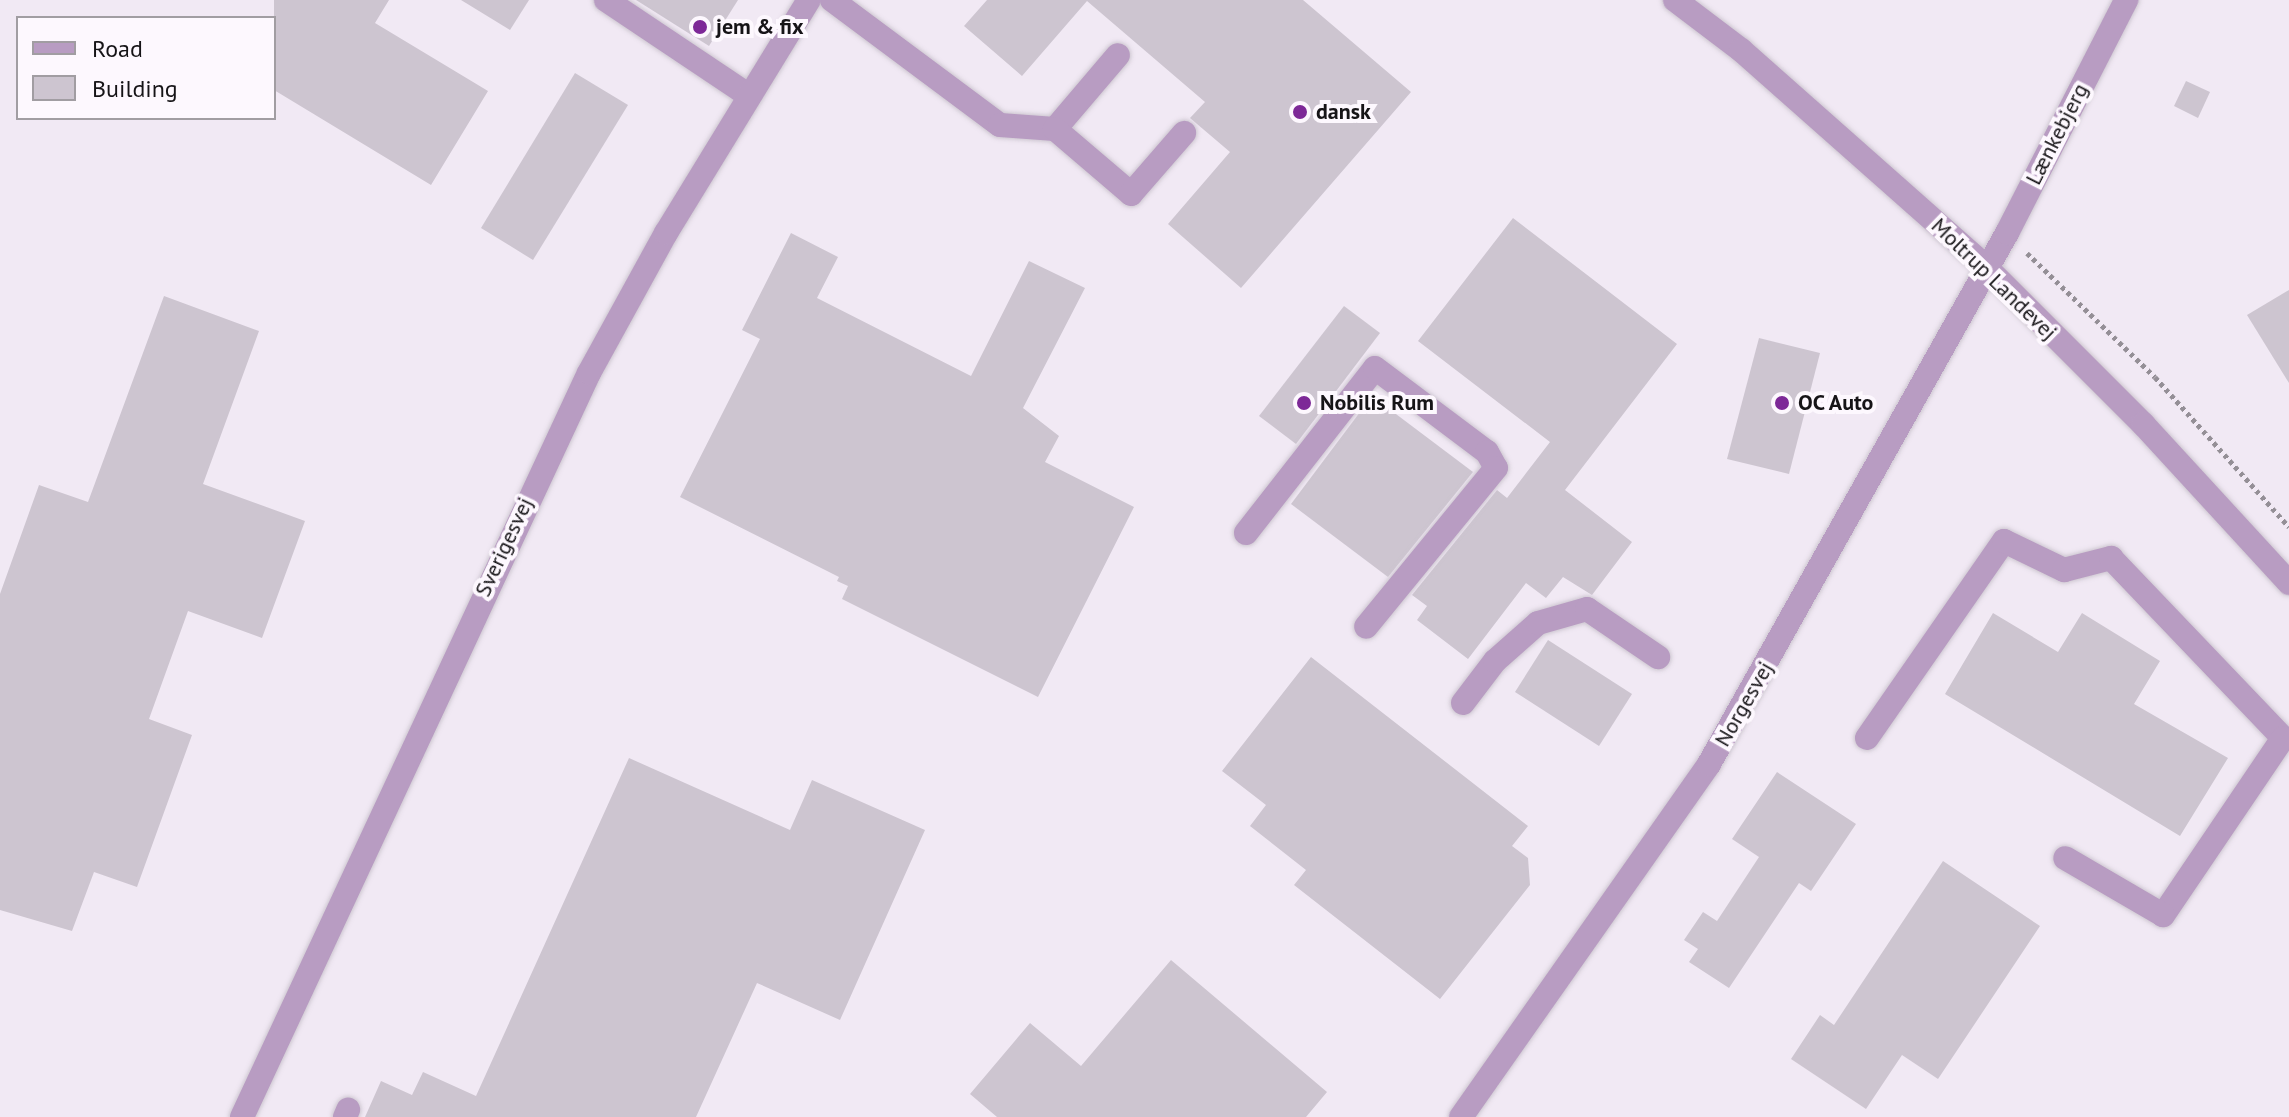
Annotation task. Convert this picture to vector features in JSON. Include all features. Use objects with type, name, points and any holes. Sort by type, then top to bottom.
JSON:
[{"type":"street","points":[[606,0],[748,95]]},
{"type":"street","name":"Sverigesvej","points":[[242,1117],[541,468],[666,233],[809,0]]},
{"type":"street","points":[[832,0],[1000,125],[1055,129],[1131,194],[1184,133]]},
{"type":"street","name":"Moltrup Landevej","points":[[1675,0],[1741,50],[1987,268],[2143,424],[2289,583]]},
{"type":"street","name":"Lænkebjerg","points":[[1987,268],[2126,0]]},
{"type":"street","points":[[1055,129],[1118,55]]},
{"type":"street","name":"Norgesvej","points":[[1461,1117],[1709,764],[1987,268]]},
{"type":"street","points":[[1246,533],[1375,368],[1487,452],[1496,468],[1366,627]]},
{"type":"street","points":[[1867,738],[2004,541],[2064,570],[2111,558],[2283,738],[2163,915],[2065,858]]},
{"type":"street","points":[[1463,703],[1495,661],[1538,623],[1587,609],[1658,657]]},
{"type":"path","points":[[2007,233],[2155,377],[2289,527]]},
{"type":"building","points":[[274,0],[389,0],[375,23],[488,91],[431,185],[276,91]]},
{"type":"building","points":[[461,0],[529,0],[510,30]]},
{"type":"building","name":"jem & fix","points":[[636,0],[738,0],[709,46]]},
{"type":"building","points":[[987,0],[1303,0],[1411,92],[1241,288],[1168,224],[1230,152],[1190,118],[1205,102],[1087,1],[1022,76],[964,26]]},
{"type":"building","points":[[575,73],[628,105],[533,260],[481,228]]},
{"type":"building","points":[[2186,81],[2210,92],[2198,118],[2174,106]]},
{"type":"building","points":[[1513,218],[1677,344],[1565,490],[1632,542],[1592,595],[1563,577],[1546,598],[1526,583],[1468,659],[1417,620],[1427,606],[1412,595],[1497,490],[1507,498],[1550,442],[1418,341]]},
{"type":"building","points":[[791,233],[838,257],[817,298],[971,376],[1029,261],[1085,288],[1023,408],[1059,436],[1045,462],[1134,507],[1038,697],[842,599],[848,586],[837,581],[839,577],[680,497],[760,339],[742,330]]},
{"type":"building","points":[[2289,290],[2289,383],[2247,315]]},
{"type":"building","points":[[164,296],[259,331],[203,484],[305,521],[262,638],[188,611],[149,719],[192,735],[137,887],[94,872],[72,931],[0,910],[0,594],[39,485],[88,502]]},
{"type":"building","points":[[1344,306],[1380,333],[1296,444],[1259,416]]},
{"type":"building","points":[[1759,338],[1820,353],[1789,474],[1727,459]]},
{"type":"building","points":[[1372,396],[1473,472],[1388,577],[1291,504]]},
{"type":"building","points":[[1993,613],[2058,652],[2082,613],[2160,661],[2134,704],[2228,758],[2180,836],[1945,694]]},
{"type":"building","points":[[1548,640],[1632,694],[1599,746],[1515,692]]},
{"type":"building","points":[[1311,657],[1528,826],[1512,846],[1528,858],[1530,885],[1440,999],[1294,885],[1306,870],[1250,826],[1266,805],[1222,771]]},
{"type":"building","points":[[629,758],[790,830],[812,780],[925,830],[840,1020],[757,983],[696,1117],[365,1117],[381,1081],[412,1095],[423,1072],[476,1096]]},
{"type":"building","points":[[1777,772],[1856,824],[1811,891],[1799,883],[1729,988],[1689,962],[1698,949],[1684,940],[1703,912],[1717,921],[1759,857],[1732,839]]},
{"type":"building","points":[[1943,861],[2040,926],[1938,1079],[1902,1055],[1866,1109],[1791,1059],[1820,1015],[1834,1025]]},
{"type":"building","points":[[1171,960],[1327,1092],[1306,1117],[997,1117],[970,1094],[1030,1023],[1081,1066]]},
{"type":"place","name":"jem & fix","points":[[700,27]]},
{"type":"place","name":"dansk","points":[[1300,112]]},
{"type":"place","name":"Nobilis Rum","points":[[1304,403]]},
{"type":"place","name":"OC Auto","points":[[1782,403]]}]
